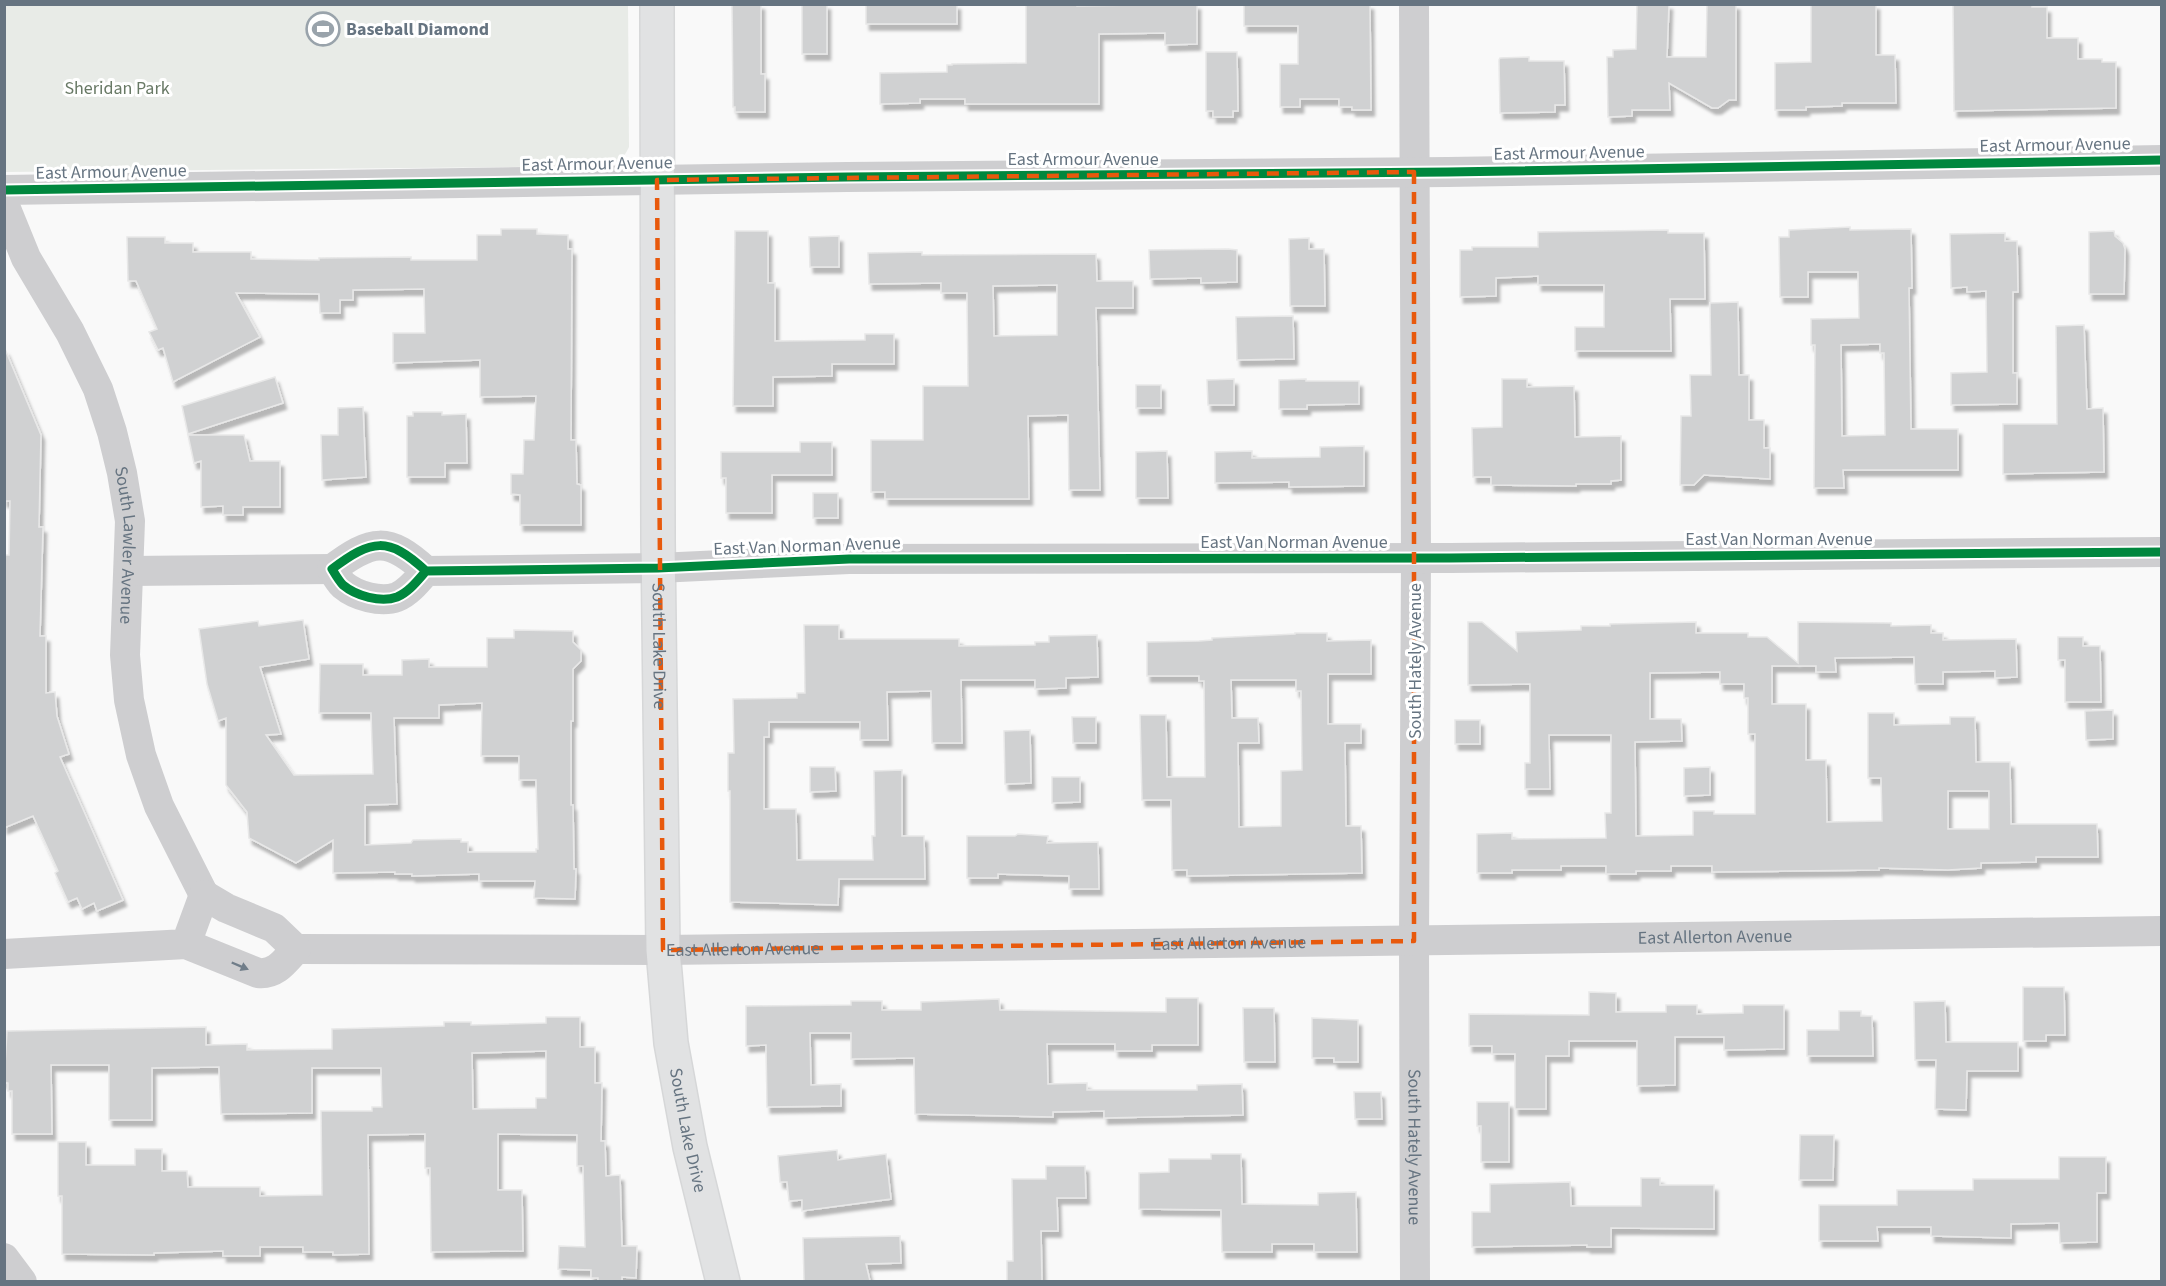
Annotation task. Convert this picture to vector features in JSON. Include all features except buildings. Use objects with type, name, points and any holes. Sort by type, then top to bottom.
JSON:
[{"type":"main road","name":"South Lake Drive","points":[[657,4],[658,568],[663,950],[673,1055],[690,1148],[723,1281]]},
{"type":"street","name":"South Hately Avenue","points":[[1414,4],[1415,1281]]},
{"type":"street","name":"East Armour Avenue","points":[[4,190],[2162,160]]},
{"type":"street","name":"South Lawler Avenue","points":[[4,204],[26,258],[70,333],[98,389],[123,473],[130,521],[125,655],[129,700],[141,755],[159,806],[204,895]]},
{"type":"street","points":[[129,571],[332,569],[364,548],[386,545],[408,554],[426,571],[408,590],[397,597],[380,599],[362,595],[343,585],[332,569]]},
{"type":"street","name":"East Van Norman Avenue","points":[[426,571],[658,568],[849,559],[1416,558],[2162,552]]},
{"type":"street","points":[[4,954],[186,944],[258,974],[270,973],[278,968],[296,949],[273,928],[226,908],[204,895],[186,944]]},
{"type":"street","name":"East Allerton Avenue","points":[[296,949],[663,950],[2162,931]]},
{"type":"street","points":[[4,1258],[22,1281]]},
{"type":"highlighted area","points":[[1414,172],[1414,941],[663,950],[657,180]]},
{"type":"green space","name":"Sheridan Park","points":[[4,5],[628,5],[629,147],[620,160],[606,166],[5,172]]},
{"type":"cycle path","points":[[4,190],[847,177],[1448,172],[2162,160]]},
{"type":"cycle path","points":[[426,571],[405,592],[397,597],[384,599],[369,597],[348,589],[332,569],[358,552],[369,547],[380,546],[401,552],[426,571],[658,568],[849,559],[1450,558],[2162,552]]},
{"type":"place","name":"Baseball Diamond","points":[[323,29]]}]
